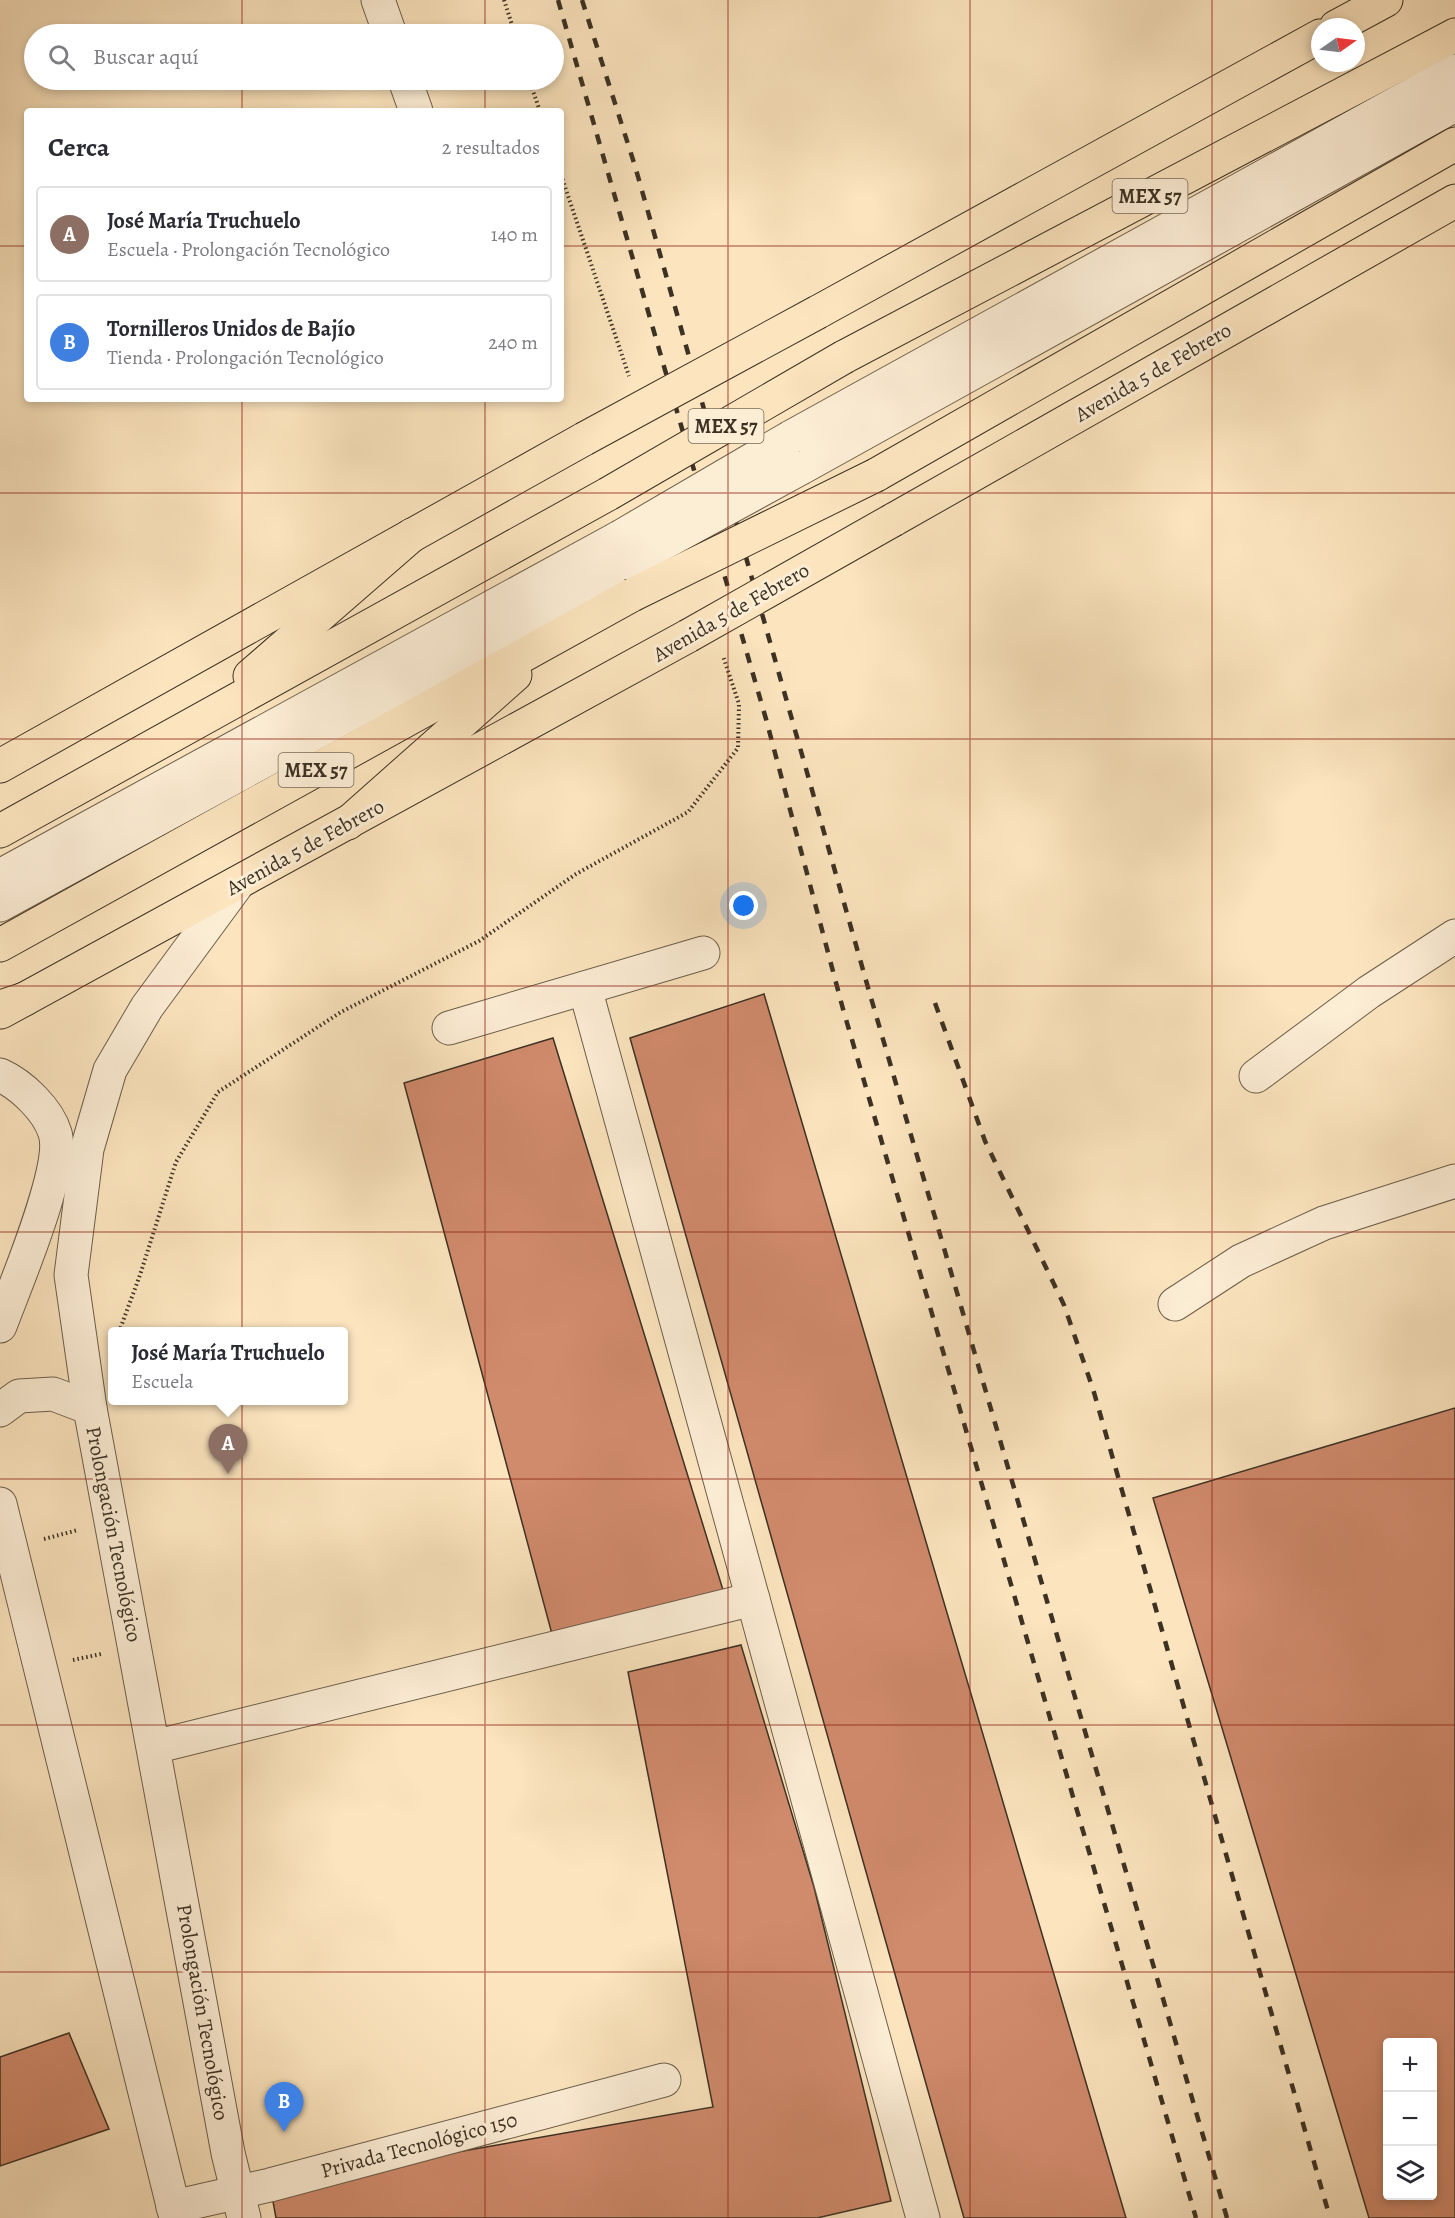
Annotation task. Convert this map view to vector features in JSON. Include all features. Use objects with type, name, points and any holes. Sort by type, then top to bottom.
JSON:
[{"type":"main road","points":[[1353,18],[1386,0]]},
{"type":"main road","name":"MEX 57","points":[[0,831],[608,494],[855,352],[1455,35]]},
{"type":"main road","points":[[0,766],[584,439],[1311,41]]},
{"type":"main road","name":"MEX 57","points":[[0,945],[559,635],[626,565],[876,475],[1455,144]]},
{"type":"main road","name":"Avenida 5 de Febrero","points":[[8,1006],[236,885],[644,661],[1455,201]]},
{"type":"main road","points":[[200,720],[412,536]]},
{"type":"main road","points":[[348,824],[559,635]]},
{"type":"street","points":[[378,0],[386,24]]},
{"type":"street","points":[[0,876],[626,565],[791,437],[1455,71]]},
{"type":"street","points":[[409,90],[415,108]]},
{"type":"street","points":[[0,905],[626,565],[1455,105]]},
{"type":"street","name":"Prolongación Tecnológico","points":[[236,885],[147,1006],[110,1070],[87,1149],[71,1275],[90,1408],[228,2153],[241,2205]]},
{"type":"street","points":[[1256,1076],[1369,992],[1455,936]]},
{"type":"street","points":[[449,1028],[703,953]]},
{"type":"street","points":[[585,988],[922,2218]]},
{"type":"street","points":[[0,1075],[40,1105],[56,1135],[51,1185],[0,1326]]},
{"type":"street","points":[[1175,1304],[1240,1262],[1324,1223],[1455,1181]]},
{"type":"street","points":[[0,1410],[19,1396],[53,1394],[90,1408]]},
{"type":"street","points":[[0,1504],[174,2213]]},
{"type":"street","points":[[154,1747],[753,1599]]},
{"type":"street","name":"Privada Tecnológico 150","points":[[174,2213],[241,2205],[664,2080]]},
{"type":"path","points":[[504,0],[512,24]]},
{"type":"path","points":[[533,90],[539,108]]},
{"type":"path","points":[[564,184],[629,378]]},
{"type":"path","points":[[121,1327],[176,1162],[218,1092],[341,1012],[479,941],[576,874],[688,812],[738,748],[739,704],[720,648]]},
{"type":"path","points":[[33,1542],[87,1528]]},
{"type":"path","points":[[62,1663],[110,1652]]},
{"type":"building","points":[[764,994],[1126,2218],[964,2218],[630,1038]]},
{"type":"building","points":[[553,1038],[723,1590],[552,1634],[404,1083]]},
{"type":"building","points":[[1455,1408],[1455,2218],[1369,2218],[1153,1498]]},
{"type":"building","points":[[741,1645],[814,1887],[891,2201],[817,2218],[276,2218],[270,2185],[713,2107],[628,1672]]},
{"type":"building","points":[[69,2033],[109,2129],[0,2166],[0,2057]]},
{"type":"railway","points":[[558,0],[766,719],[843,1009],[1196,2218]]},
{"type":"railway","points":[[582,0],[635,166],[871,998],[1227,2218]]},
{"type":"railway","points":[[935,1003],[985,1141],[1064,1305],[1093,1389],[1330,2218]]},
{"type":"place","name":"José María Truchuelo","points":[[228,1474]]},
{"type":"place","name":"Tornilleros Unidos de Bajío","points":[[284,2132]]}]
